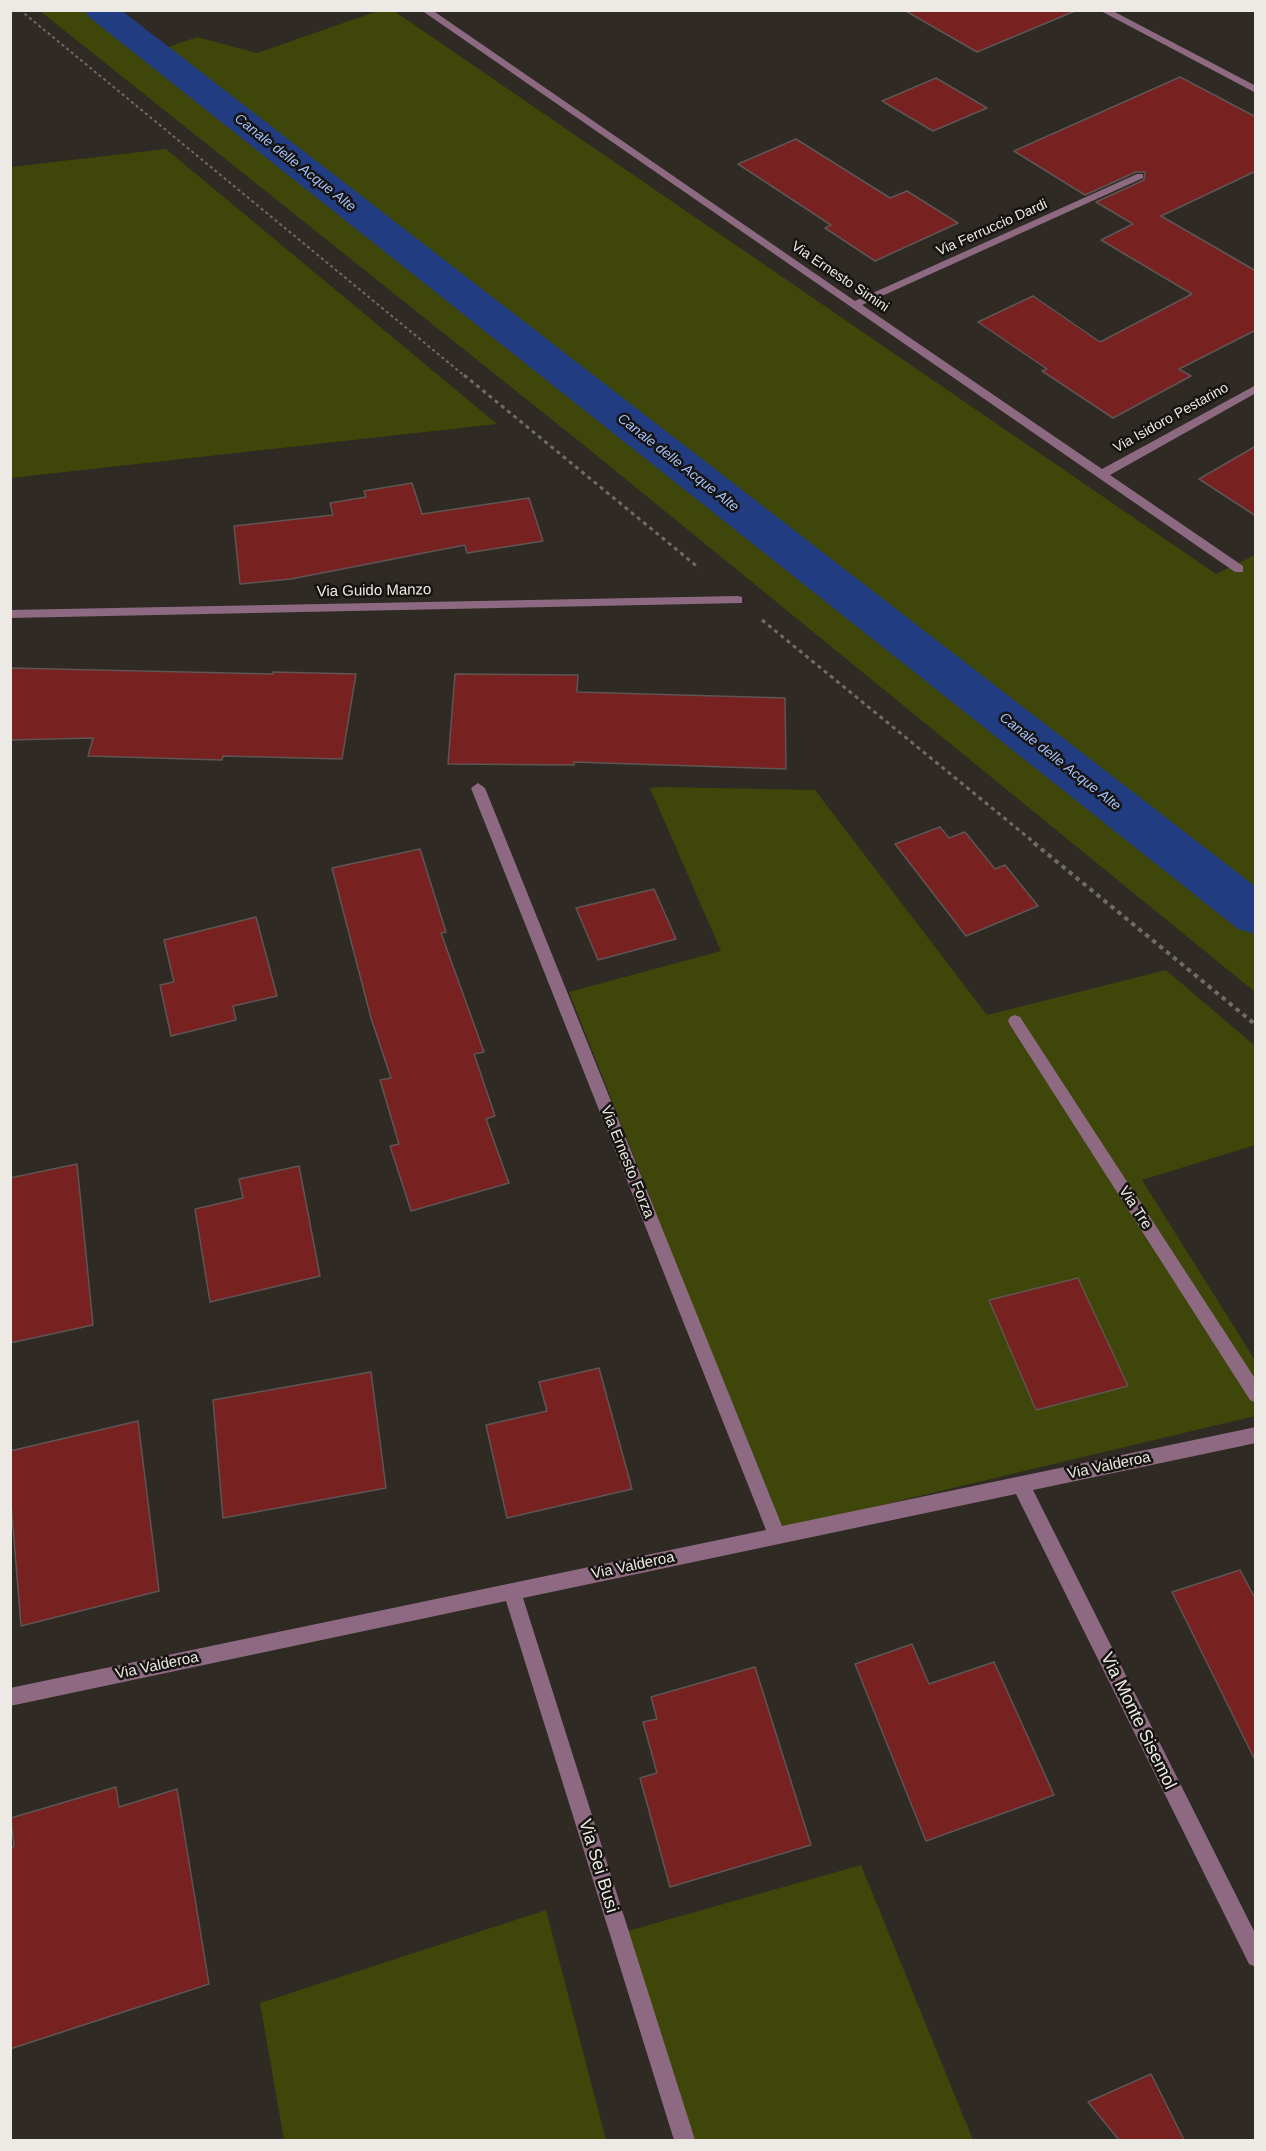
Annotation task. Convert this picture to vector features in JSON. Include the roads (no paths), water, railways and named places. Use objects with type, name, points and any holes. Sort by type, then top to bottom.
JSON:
[{"type":"street","name":"Via Ernesto Simini","points":[[425,10],[1239,569]]},
{"type":"street","points":[[1103,10],[1256,90]]},
{"type":"street","name":"Via Ferruccio Dardi","points":[[854,305],[1140,176]]},
{"type":"street","name":"Via Isidoro Pestarino","points":[[1102,474],[1256,388]]},
{"type":"street","name":"Via Guido Manzo","points":[[10,615],[738,600]]},
{"type":"street","name":"Via Ernesto Forza","points":[[478,788],[777,1536]]},
{"type":"street","name":"Via Tre","points":[[1016,1022],[1256,1395]]},
{"type":"street","name":"Via Valderoa","points":[[10,1697],[1256,1435]]},
{"type":"street","name":"Via Monte Sisemol","points":[[1021,1485],[1256,1956]]},
{"type":"street","name":"Via Sei Busi","points":[[512,1592],[685,2140]]},
{"type":"waterway","name":"Canale delle Acque Alte","points":[[100,10],[1256,915]]}]
